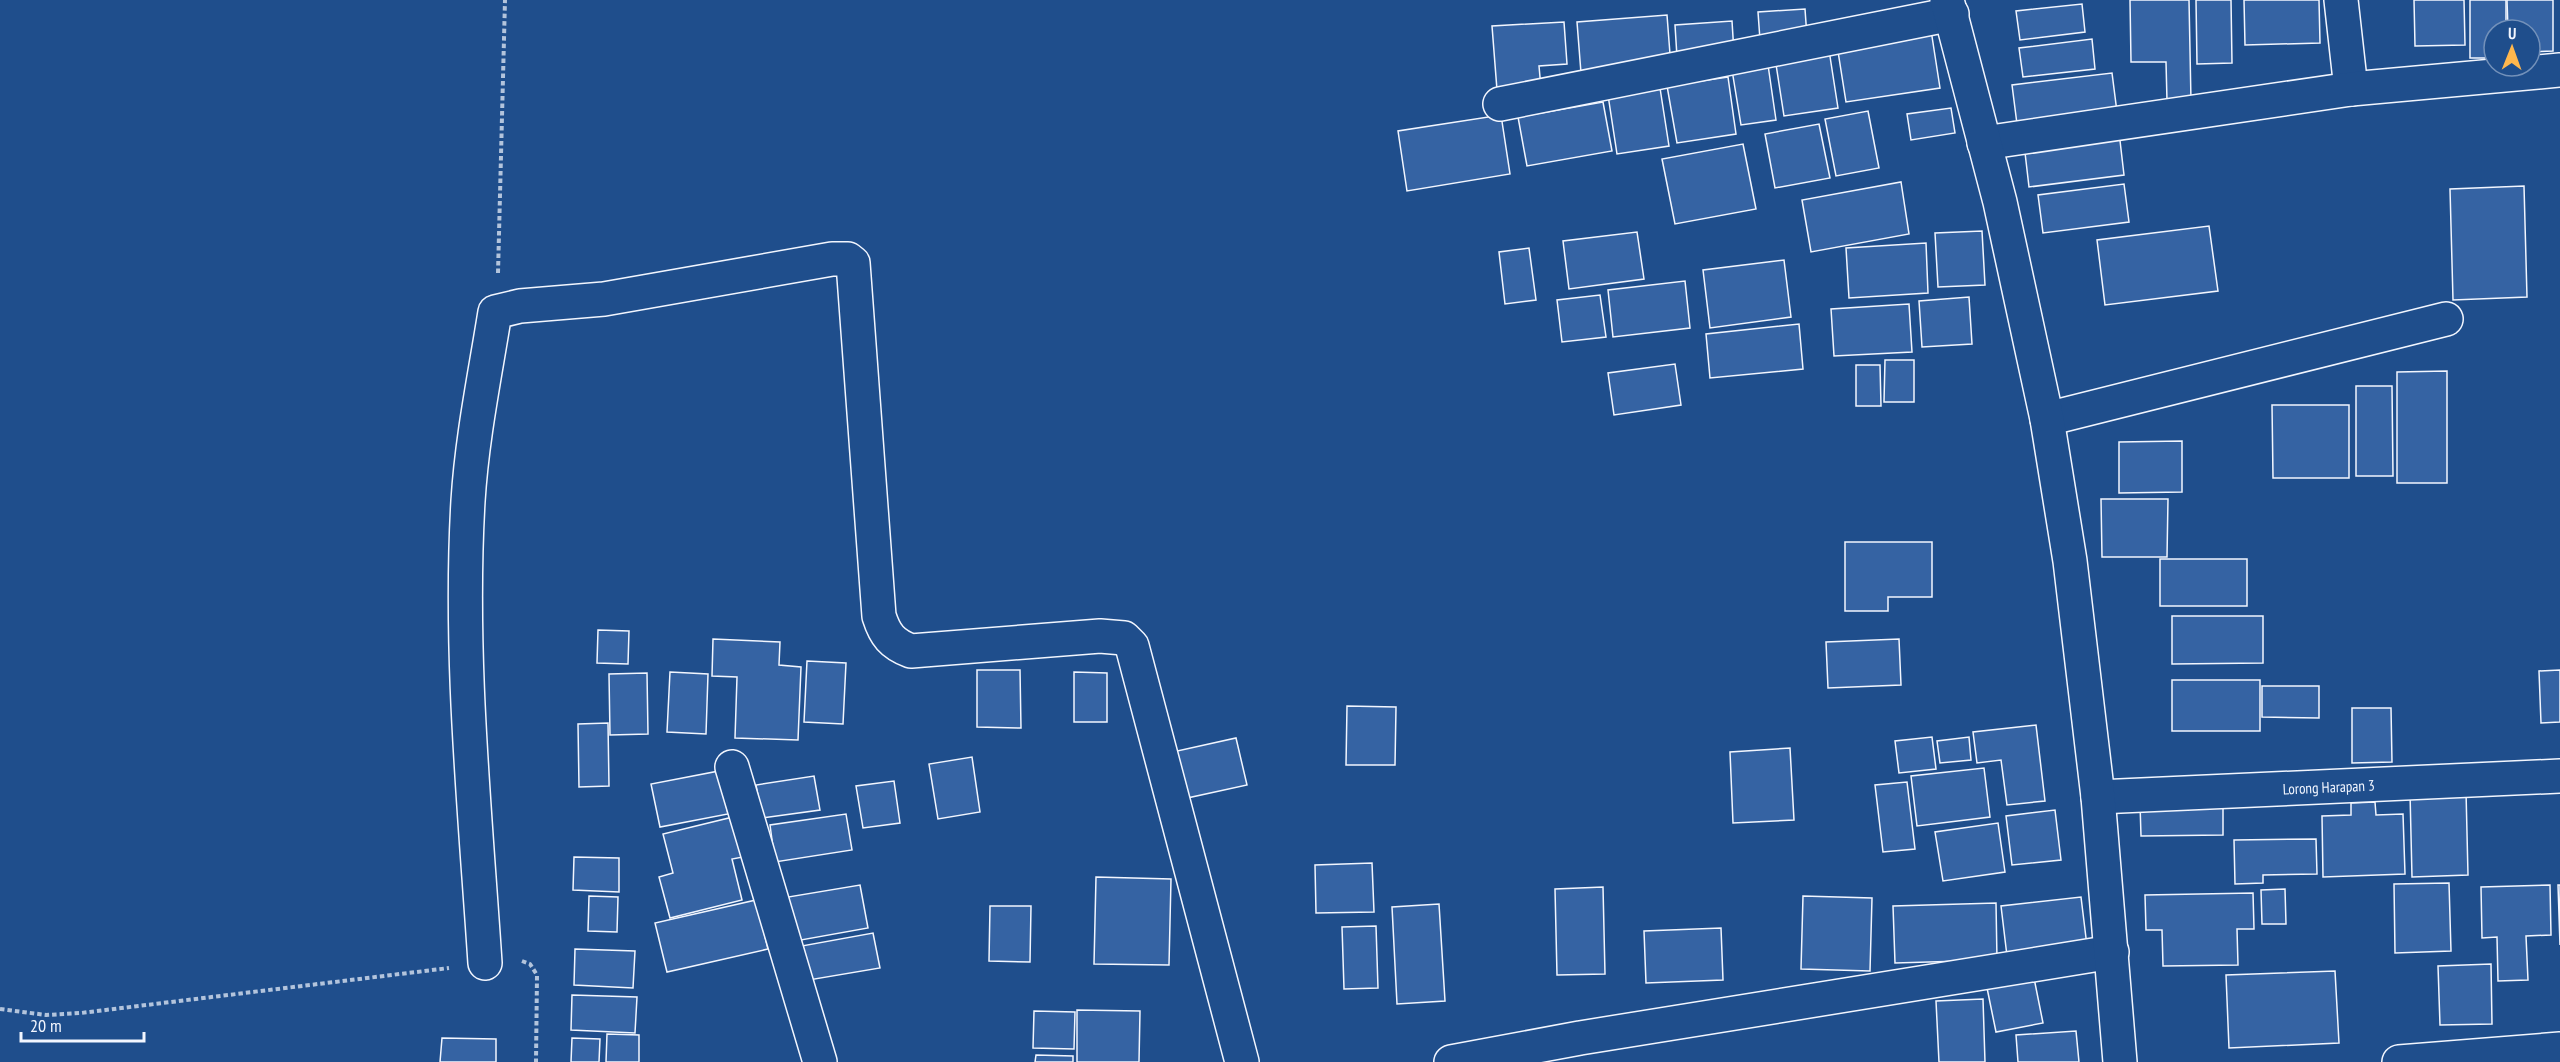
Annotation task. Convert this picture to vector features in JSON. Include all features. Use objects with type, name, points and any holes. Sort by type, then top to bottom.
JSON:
[{"type":"street","points":[[2341,0],[2351,89]]},
{"type":"street","points":[[1500,104],[1949,7],[2000,202],[2047,418],[2070,561],[2098,797],[2120,1062]]},
{"type":"street","points":[[1984,143],[2351,89],[2560,70]]},
{"type":"street","points":[[484,963],[465,631],[468,503],[472,447],[495,312],[520,306],[604,299],[832,259],[848,259],[853,263],[879,616],[884,633],[896,645],[911,651],[1100,636],[1124,638],[1132,646],[1242,1062]]},
{"type":"street","points":[[2047,418],[2446,319]]},
{"type":"street","points":[[732,768],[820,1062]]},
{"type":"street","name":"Lorong Harapan 3","points":[[2098,797],[2560,776]]},
{"type":"street","points":[[1451,1062],[1580,1038],[2112,952]]},
{"type":"street","points":[[2398,1062],[2560,1048]]},
{"type":"path","points":[[495,312],[505,0]]},
{"type":"path","points":[[0,1009],[46,1015],[81,1013],[520,960],[530,964],[537,975],[536,1062]]},
{"type":"building","points":[[2130,0],[2189,0],[2191,101],[2167,101],[2166,62],[2131,62]]},
{"type":"building","points":[[2196,0],[2231,0],[2232,63],[2197,64]]},
{"type":"building","points":[[2244,0],[2319,0],[2320,43],[2245,45]]},
{"type":"building","points":[[2414,0],[2464,0],[2465,45],[2415,46]]},
{"type":"building","points":[[2470,0],[2506,0],[2506,18],[2482,18],[2482,58],[2470,58]]},
{"type":"building","points":[[2507,0],[2553,0],[2553,51],[2542,51],[2542,18],[2508,18]]},
{"type":"building","points":[[2082,4],[2085,32],[2020,40],[2016,11]]},
{"type":"building","points":[[1805,9],[1807,37],[1760,40],[1758,12]]},
{"type":"building","points":[[1667,15],[1671,67],[1581,73],[1577,22]]},
{"type":"building","points":[[1732,21],[1734,53],[1677,57],[1675,25]]},
{"type":"building","points":[[1564,22],[1567,64],[1539,66],[1541,88],[1497,90],[1492,26]]},
{"type":"building","points":[[1931,30],[1940,88],[1846,102],[1837,45]]},
{"type":"building","points":[[2092,39],[2095,69],[2023,77],[2019,48]]},
{"type":"building","points":[[1829,50],[1838,108],[1784,116],[1775,58]]},
{"type":"building","points":[[1768,65],[1776,120],[1741,125],[1732,70]]},
{"type":"building","points":[[2112,73],[2117,112],[2017,124],[2012,85]]},
{"type":"building","points":[[1728,77],[1736,134],[1677,143],[1667,86]]},
{"type":"building","points":[[1660,88],[1669,146],[1617,154],[1608,95]]},
{"type":"building","points":[[1603,102],[1612,151],[1527,166],[1518,117]]},
{"type":"building","points":[[1951,108],[1955,133],[1911,140],[1907,114]]},
{"type":"building","points":[[1868,111],[1879,168],[1836,176],[1825,119]]},
{"type":"building","points":[[1501,115],[1510,174],[1407,191],[1398,131]]},
{"type":"building","points":[[1819,124],[1830,178],[1775,188],[1765,134]]},
{"type":"building","points":[[2119,132],[2124,175],[2029,187],[2024,144]]},
{"type":"building","points":[[1743,144],[1756,209],[1675,224],[1662,159]]},
{"type":"building","points":[[1901,182],[1909,234],[1811,252],[1802,200]]},
{"type":"building","points":[[2124,184],[2129,222],[2043,233],[2038,195]]},
{"type":"building","points":[[2524,186],[2527,297],[2453,300],[2450,189]]},
{"type":"building","points":[[2209,226],[2218,291],[2105,305],[2097,240]]},
{"type":"building","points":[[1982,231],[1985,285],[1938,287],[1935,233]]},
{"type":"building","points":[[1637,232],[1644,279],[1569,289],[1563,241]]},
{"type":"building","points":[[1926,243],[1928,293],[1849,298],[1846,248]]},
{"type":"building","points":[[1529,248],[1536,300],[1505,304],[1499,252]]},
{"type":"building","points":[[1784,260],[1791,317],[1710,328],[1703,270]]},
{"type":"building","points":[[1685,281],[1690,328],[1613,337],[1608,290]]},
{"type":"building","points":[[1600,295],[1606,337],[1562,342],[1557,300]]},
{"type":"building","points":[[1969,297],[1972,344],[1922,347],[1919,301]]},
{"type":"building","points":[[1909,304],[1912,352],[1834,356],[1831,309]]},
{"type":"building","points":[[1799,324],[1803,369],[1710,378],[1706,334]]},
{"type":"building","points":[[1885,360],[1914,360],[1914,402],[1884,402]]},
{"type":"building","points":[[1675,364],[1681,405],[1614,415],[1608,373]]},
{"type":"building","points":[[1856,365],[1880,365],[1881,406],[1856,406]]},
{"type":"building","points":[[2447,371],[2447,483],[2397,483],[2397,372]]},
{"type":"building","points":[[2356,386],[2392,386],[2393,476],[2356,476]]},
{"type":"building","points":[[2272,405],[2349,405],[2349,478],[2273,478]]},
{"type":"building","points":[[2182,441],[2182,492],[2119,493],[2119,442]]},
{"type":"building","points":[[2101,499],[2168,499],[2167,557],[2102,557]]},
{"type":"building","points":[[1845,542],[1932,542],[1932,597],[1888,597],[1888,611],[1845,611]]},
{"type":"building","points":[[2160,559],[2247,559],[2247,606],[2160,606]]},
{"type":"building","points":[[2172,616],[2263,616],[2263,663],[2172,664]]},
{"type":"building","points":[[598,630],[629,631],[628,664],[597,663]]},
{"type":"building","points":[[713,639],[780,642],[779,665],[801,667],[798,740],[735,738],[737,677],[712,676]]},
{"type":"building","points":[[1899,639],[1901,685],[1828,688],[1826,642]]},
{"type":"building","points":[[807,661],[846,663],[843,724],[804,722]]},
{"type":"building","points":[[977,670],[1020,670],[1021,728],[977,727]]},
{"type":"building","points":[[2560,670],[2560,722],[2541,723],[2539,671]]},
{"type":"building","points":[[670,672],[708,674],[706,734],[667,732]]},
{"type":"building","points":[[1074,672],[1107,673],[1107,722],[1074,722]]},
{"type":"building","points":[[647,673],[648,734],[610,735],[609,674]]},
{"type":"building","points":[[2172,680],[2260,680],[2260,731],[2172,731]]},
{"type":"building","points":[[2262,686],[2319,686],[2319,718],[2262,717]]},
{"type":"building","points":[[1347,706],[1396,707],[1395,765],[1346,765]]},
{"type":"building","points":[[2352,708],[2391,708],[2392,762],[2352,763]]},
{"type":"building","points":[[608,723],[609,786],[579,787],[578,724]]},
{"type":"building","points":[[2036,725],[2045,801],[2007,805],[2001,760],[1977,763],[1973,732]]},
{"type":"building","points":[[1932,737],[1936,769],[1899,773],[1895,741]]},
{"type":"building","points":[[1969,737],[1971,760],[1940,763],[1937,741]]},
{"type":"building","points":[[1236,738],[1247,785],[1178,800],[1168,753]]},
{"type":"building","points":[[1790,748],[1794,820],[1733,823],[1730,752]]},
{"type":"building","points":[[972,757],[980,812],[938,819],[929,764]]},
{"type":"building","points":[[1984,768],[1990,817],[1917,826],[1911,776]]},
{"type":"building","points":[[719,771],[728,814],[660,827],[651,784]]},
{"type":"building","points":[[814,776],[820,810],[762,818],[756,785]]},
{"type":"building","points":[[894,781],[900,823],[863,828],[856,786]]},
{"type":"building","points":[[1907,782],[1915,849],[1883,852],[1875,785]]},
{"type":"building","points":[[2466,791],[2468,875],[2412,877],[2410,793]]},
{"type":"building","points":[[2223,802],[2223,835],[2141,836],[2140,804]]},
{"type":"building","points":[[2375,802],[2376,815],[2403,814],[2405,874],[2323,877],[2322,816],[2351,815],[2351,803]]},
{"type":"building","points":[[2055,810],[2061,860],[2012,865],[2006,816]]},
{"type":"building","points":[[846,814],[852,850],[775,862],[770,825]]},
{"type":"building","points":[[733,817],[743,857],[732,859],[742,900],[670,918],[659,877],[673,873],[663,834]]},
{"type":"building","points":[[1998,823],[2005,872],[1943,881],[1935,832]]},
{"type":"building","points":[[2316,839],[2317,874],[2263,875],[2263,883],[2235,884],[2234,840]]},
{"type":"building","points":[[574,857],[619,858],[619,892],[573,890]]},
{"type":"building","points":[[1372,863],[1374,912],[1316,913],[1315,865]]},
{"type":"building","points":[[1096,877],[1171,879],[1169,965],[1094,964]]},
{"type":"building","points":[[2449,883],[2451,951],[2395,953],[2394,884]]},
{"type":"building","points":[[860,885],[868,928],[790,942],[782,898]]},
{"type":"building","points":[[2550,885],[2551,935],[2526,936],[2528,980],[2498,981],[2497,937],[2482,938],[2481,887]]},
{"type":"building","points":[[2558,885],[2560,885],[2560,945]]},
{"type":"building","points":[[1603,887],[1605,974],[1557,975],[1555,889]]},
{"type":"building","points":[[2285,889],[2286,924],[2262,924],[2261,890]]},
{"type":"building","points":[[2253,893],[2254,929],[2237,929],[2238,965],[2163,966],[2162,930],[2146,930],[2145,895]]},
{"type":"building","points":[[589,896],[618,897],[617,932],[588,931]]},
{"type":"building","points":[[1803,896],[1872,898],[1870,971],[1801,969]]},
{"type":"building","points":[[2081,897],[2087,946],[2007,956],[2001,906]]},
{"type":"building","points":[[756,900],[768,949],[667,972],[655,923]]},
{"type":"building","points":[[1996,903],[1997,960],[1895,963],[1893,906]]},
{"type":"building","points":[[1439,904],[1445,1001],[1397,1004],[1392,907]]},
{"type":"building","points":[[990,906],[1031,906],[1030,962],[989,961]]},
{"type":"building","points":[[1376,926],[1378,988],[1344,989],[1342,927]]},
{"type":"building","points":[[1721,928],[1723,980],[1646,983],[1644,931]]},
{"type":"building","points":[[873,933],[880,968],[803,981],[796,947]]},
{"type":"building","points":[[575,949],[635,951],[633,988],[574,985]]},
{"type":"building","points":[[2491,964],[2492,1024],[2440,1025],[2438,966]]},
{"type":"building","points":[[2335,971],[2339,1043],[2229,1048],[2226,975]]},
{"type":"building","points":[[2033,973],[2043,1023],[1996,1032],[1986,983]]},
{"type":"building","points":[[572,995],[637,997],[635,1033],[571,1030]]},
{"type":"building","points":[[1983,999],[1985,1062],[1939,1062],[1936,1001]]},
{"type":"building","points":[[1077,1010],[1140,1011],[1139,1062],[1077,1062]]},
{"type":"building","points":[[1034,1011],[1075,1012],[1074,1049],[1033,1048]]},
{"type":"building","points":[[2076,1031],[2079,1062],[2018,1062],[2016,1035]]},
{"type":"building","points":[[607,1034],[639,1035],[639,1062],[606,1062]]},
{"type":"building","points":[[442,1038],[496,1039],[496,1062],[440,1062]]},
{"type":"building","points":[[572,1038],[600,1039],[599,1062],[571,1062]]},
{"type":"building","points":[[1036,1055],[1073,1056],[1073,1062],[1035,1062]]}]
